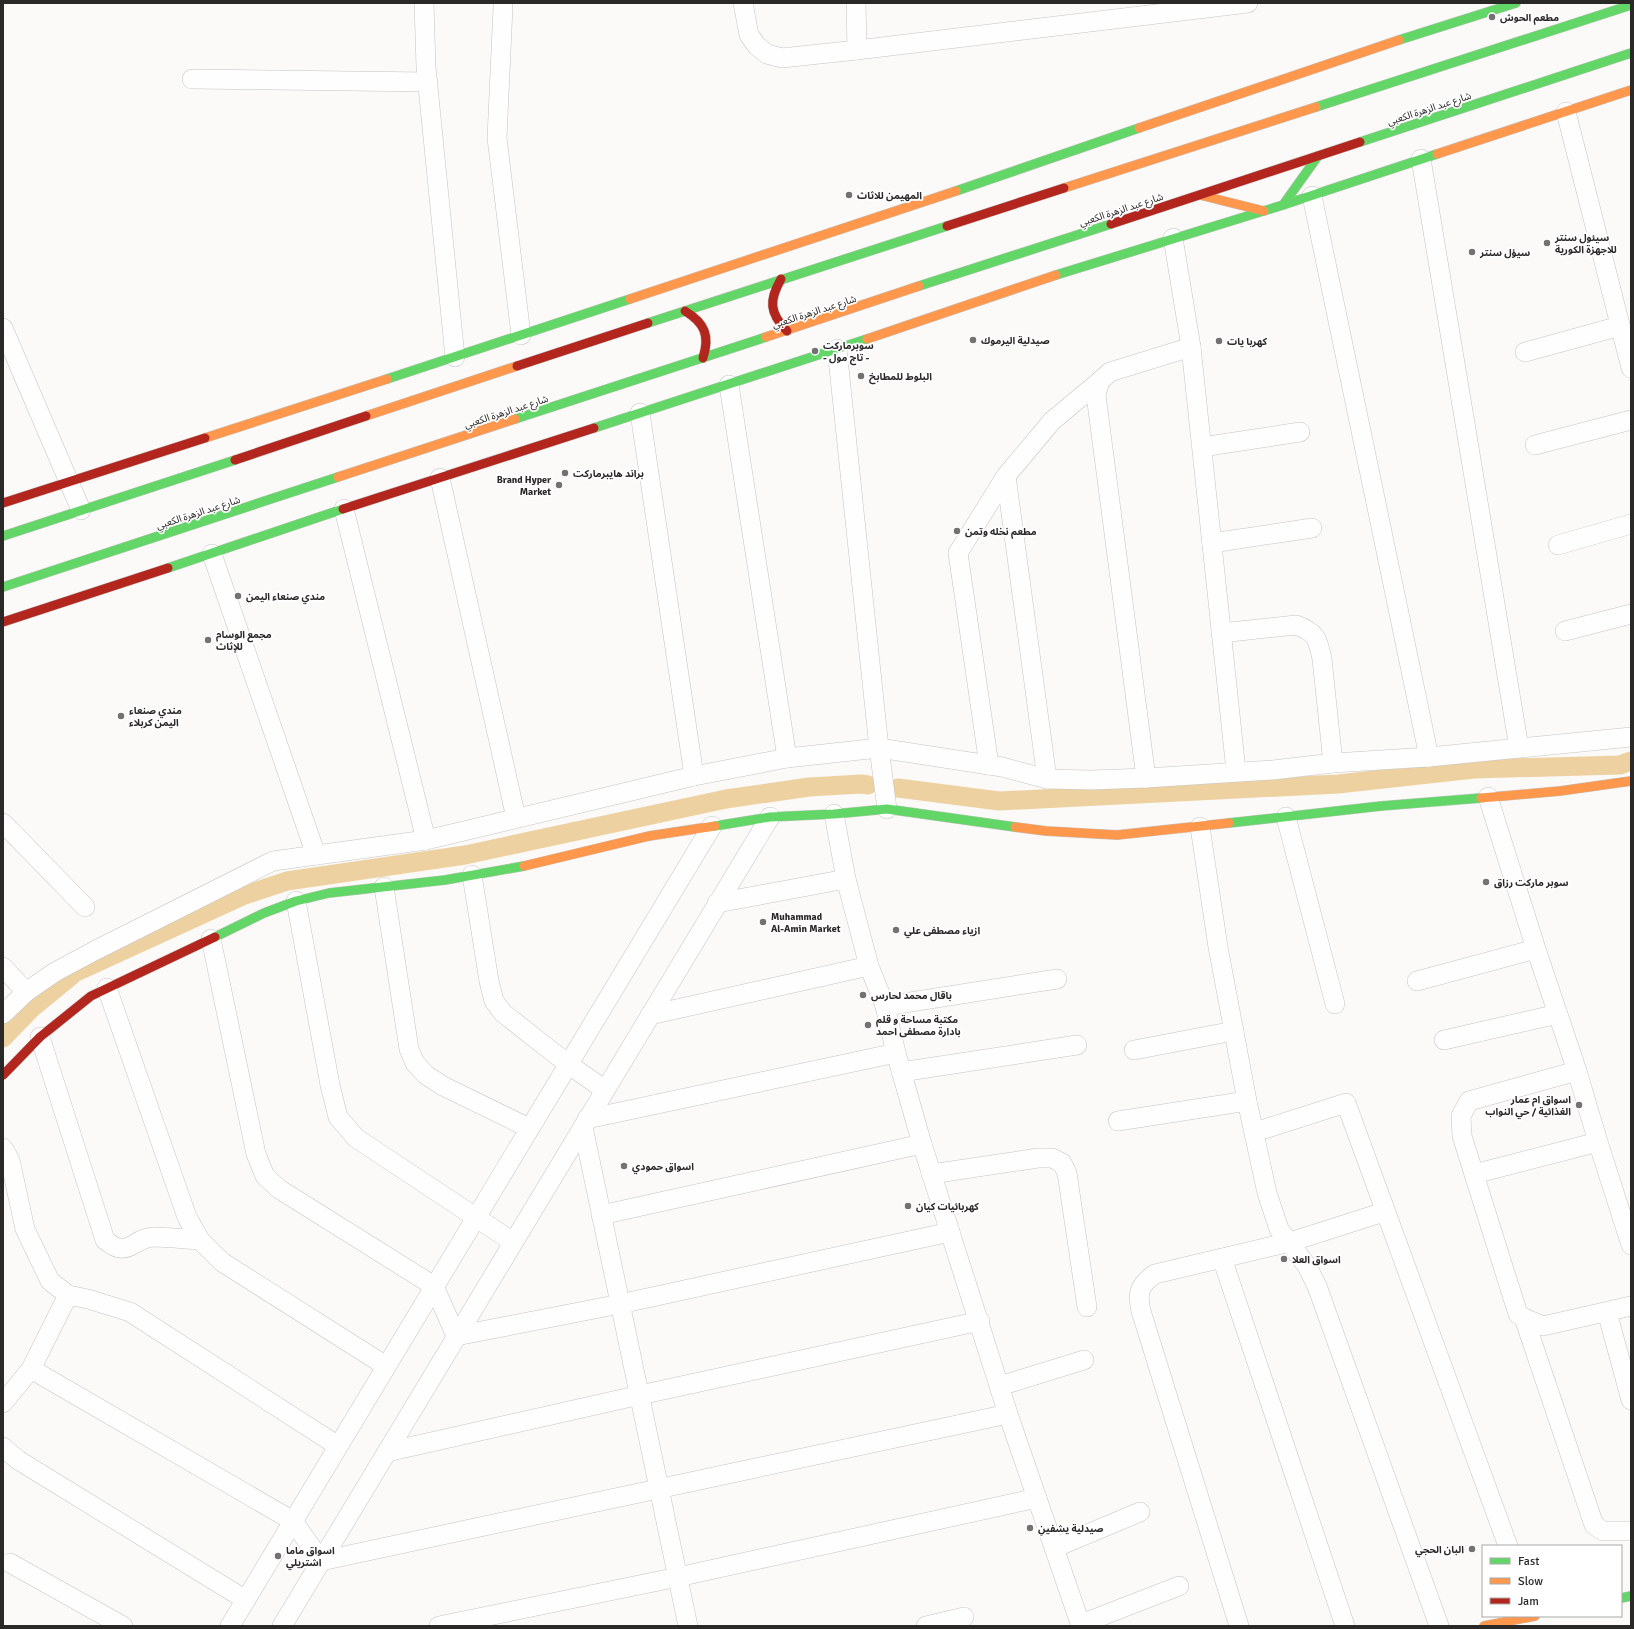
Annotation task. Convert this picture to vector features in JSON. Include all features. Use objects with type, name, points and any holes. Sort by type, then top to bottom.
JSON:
[{"type":"street","points":[[424,3],[428,82],[455,357]]},
{"type":"street","points":[[743,3],[749,35],[757,46],[767,54],[782,58],[1246,3]]},
{"type":"street","points":[[856,3],[858,50]]},
{"type":"street","points":[[3,503],[455,357],[959,190],[1366,50],[1516,3]]},
{"type":"street","points":[[3,536],[781,279],[1631,5]]},
{"type":"street","points":[[503,8],[497,138],[521,335]]},
{"type":"street","name":"شارع عبد الزهرة الكعبي","points":[[3,587],[1631,53]]},
{"type":"street","points":[[192,79],[428,82]]},
{"type":"street","points":[[3,622],[1173,238],[1283,206],[1631,90]]},
{"type":"street","points":[[1566,112],[1631,368]]},
{"type":"street","points":[[1283,206],[1318,156]]},
{"type":"street","points":[[1421,159],[1518,748]]},
{"type":"street","points":[[1200,195],[1264,211]]},
{"type":"street","points":[[1312,196],[1429,757]]},
{"type":"street","points":[[1173,238],[1191,347],[1236,772]]},
{"type":"street","points":[[781,279],[773,297],[772,307],[774,316],[786,331]]},
{"type":"street","points":[[685,311],[697,319],[704,330],[707,340],[703,358]]},
{"type":"street","points":[[1526,352],[1620,326]]},
{"type":"street","points":[[3,328],[81,510]]},
{"type":"street","points":[[989,765],[958,553],[1006,476],[1052,421],[1110,372],[1191,347]]},
{"type":"street","points":[[838,349],[879,748],[888,809]]},
{"type":"street","points":[[1100,381],[1096,395],[1146,778]]},
{"type":"street","points":[[729,384],[787,758]]},
{"type":"street","points":[[640,413],[694,776]]},
{"type":"street","points":[[1535,446],[1631,420]]},
{"type":"street","points":[[1202,447],[1300,432]]},
{"type":"street","points":[[1006,476],[1047,779]]},
{"type":"street","points":[[440,478],[516,818]]},
{"type":"street","points":[[344,509],[426,840]]},
{"type":"street","points":[[1558,545],[1631,524]]},
{"type":"street","points":[[1212,543],[1312,528]]},
{"type":"street","points":[[212,554],[316,855]]},
{"type":"street","points":[[1565,631],[1631,614]]},
{"type":"street","points":[[1221,633],[1296,625],[1307,629],[1315,636],[1322,659],[1333,763]]},
{"type":"street","points":[[3,1014],[26,992],[55,972],[273,861],[426,840],[694,776],[787,758],[879,748],[1002,767],[1047,779],[1091,780],[1273,770],[1333,763],[1429,757],[1631,737]]},
{"type":"street","points":[[3,1075],[40,1038],[91,996],[211,940],[264,913],[296,901],[329,893],[445,880],[525,866],[649,836],[770,817],[834,814],[888,809],[1046,831],[1116,835],[1381,806],[1560,791],[1631,781]]},
{"type":"street","points":[[1488,797],[1577,1070],[1631,1245]]},
{"type":"street","points":[[834,814],[846,879],[869,966],[885,1006],[901,1072],[922,1144],[980,1321],[1008,1414],[1081,1625],[1179,1586]]},
{"type":"street","points":[[282,1626],[770,817]]},
{"type":"street","points":[[1286,817],[1335,1004]]},
{"type":"street","points":[[3,823],[85,907]]},
{"type":"street","points":[[230,1626],[712,826]]},
{"type":"street","points":[[1200,827],[1218,947],[1247,1101],[1267,1194],[1279,1229],[1307,1266],[1317,1286],[1439,1626]]},
{"type":"street","points":[[472,875],[489,981],[494,1001],[503,1013],[604,1090]]},
{"type":"street","points":[[717,903],[846,879]]},
{"type":"street","points":[[384,887],[409,1049],[415,1063],[426,1075],[443,1086],[529,1128]]},
{"type":"street","points":[[296,901],[330,1085],[338,1118],[356,1138],[513,1242]]},
{"type":"street","points":[[211,940],[256,1154],[264,1176],[279,1189],[434,1286],[456,1336]]},
{"type":"street","points":[[1417,981],[1536,948]]},
{"type":"street","points":[[650,1015],[869,966]]},
{"type":"street","points":[[3,967],[26,992]]},
{"type":"street","points":[[885,1006],[1057,979]]},
{"type":"street","points":[[107,988],[187,1217],[200,1240],[222,1262],[386,1366]]},
{"type":"street","points":[[1444,1040],[1558,1014]]},
{"type":"street","points":[[1134,1050],[1234,1031]]},
{"type":"street","points":[[40,1038],[105,1240],[113,1247],[125,1249],[151,1237],[200,1240]]},
{"type":"street","points":[[901,1072],[1077,1045]]},
{"type":"street","points":[[585,1123],[896,1053]]},
{"type":"street","points":[[1577,1070],[1469,1101],[1461,1116],[1462,1136],[1518,1314],[1543,1326],[1631,1306]]},
{"type":"street","points":[[1118,1120],[1247,1101]]},
{"type":"street","points":[[1254,1132],[1346,1103],[1384,1212],[1508,1545]]},
{"type":"street","points":[[585,1123],[601,1215],[688,1626]]},
{"type":"street","points":[[1474,1174],[1598,1142]]},
{"type":"street","points":[[601,1215],[922,1144]]},
{"type":"street","points":[[3,1148],[10,1160],[25,1230],[50,1280],[68,1295],[130,1312],[338,1446]]},
{"type":"street","points":[[932,1174],[1038,1158],[1052,1158],[1062,1163],[1067,1173],[1088,1307]]},
{"type":"street","points":[[1240,1626],[1143,1319],[1139,1300],[1140,1289],[1146,1280],[1155,1274],[1290,1242],[1384,1212]]},
{"type":"street","points":[[456,1336],[620,1304],[950,1232]]},
{"type":"street","points":[[1222,1258],[1345,1626]]},
{"type":"street","points":[[3,1403],[31,1369],[68,1295]]},
{"type":"street","points":[[1608,1312],[1631,1400]]},
{"type":"street","points":[[1524,1318],[1594,1525],[1603,1531],[1631,1531]]},
{"type":"street","points":[[387,1452],[980,1321]]},
{"type":"street","points":[[1000,1386],[1084,1360]]},
{"type":"street","points":[[31,1369],[293,1522],[321,1561]]},
{"type":"street","points":[[321,1561],[1008,1414]]},
{"type":"street","points":[[3,1447],[18,1460],[246,1600]]},
{"type":"street","points":[[439,1626],[678,1577],[1037,1498]]},
{"type":"street","points":[[1054,1548],[1140,1512]]},
{"type":"street","points":[[10,1563],[123,1626]]},
{"type":"street","points":[[926,1626],[964,1617]]},
{"type":"street","points":[[1484,1626],[1529,1617]]},
{"type":"waterway","points":[[898,788],[999,801],[1338,784],[1474,769],[1620,765],[1631,761]]},
{"type":"waterway","points":[[3,1038],[31,1009],[76,972],[242,896],[287,881],[465,855],[726,799],[809,787],[861,784],[868,785]]},
{"type":"traffic: fast","points":[[1399,40],[1516,3]]},
{"type":"traffic: fast","points":[[1316,107],[1631,5]]},
{"type":"traffic: fast","points":[[1360,142],[1631,53]]},
{"type":"traffic: fast","points":[[956,191],[1139,128]]},
{"type":"traffic: fast","points":[[1056,275],[1283,205],[1437,154]]},
{"type":"traffic: fast","points":[[1283,205],[1318,156]]},
{"type":"traffic: fast","points":[[919,286],[1111,224]]},
{"type":"traffic: fast","points":[[648,323],[947,226]]},
{"type":"traffic: fast","points":[[387,379],[630,299]]},
{"type":"traffic: fast","points":[[515,419],[766,337]]},
{"type":"traffic: fast","points":[[594,428],[867,339]]},
{"type":"traffic: fast","points":[[3,536],[235,460]]},
{"type":"traffic: fast","points":[[3,587],[338,477]]},
{"type":"traffic: fast","points":[[168,568],[343,509]]},
{"type":"traffic: fast","points":[[1229,823],[1381,806],[1481,798]]},
{"type":"traffic: fast","points":[[715,826],[770,817],[834,814],[887,809],[1015,827]]},
{"type":"traffic: fast","points":[[215,937],[264,913],[296,901],[329,893],[445,880],[524,866]]},
{"type":"traffic: fast","points":[[1622,1598],[1631,1596]]},
{"type":"traffic: slow","points":[[1139,128],[1399,40]]},
{"type":"traffic: slow","points":[[1437,154],[1631,90]]},
{"type":"traffic: slow","points":[[1064,188],[1316,107]]},
{"type":"traffic: slow","points":[[630,299],[956,191]]},
{"type":"traffic: slow","points":[[1200,195],[1264,211]]},
{"type":"traffic: slow","points":[[867,339],[1056,275]]},
{"type":"traffic: slow","points":[[766,337],[919,286]]},
{"type":"traffic: slow","points":[[366,416],[517,366]]},
{"type":"traffic: slow","points":[[205,438],[387,379]]},
{"type":"traffic: slow","points":[[338,477],[515,419]]},
{"type":"traffic: slow","points":[[1481,798],[1560,791],[1631,781]]},
{"type":"traffic: slow","points":[[1015,827],[1046,831],[1117,835],[1229,823]]},
{"type":"traffic: slow","points":[[524,866],[649,836],[715,826]]},
{"type":"traffic: slow","points":[[1484,1626],[1530,1617]]},
{"type":"traffic: jam","points":[[1111,224],[1360,142]]},
{"type":"traffic: jam","points":[[947,226],[1064,188]]},
{"type":"traffic: jam","points":[[781,279],[774,293],[773,306],[777,318],[787,331]]},
{"type":"traffic: jam","points":[[685,311],[697,320],[704,331],[706,343],[703,358]]},
{"type":"traffic: jam","points":[[517,366],[648,323]]},
{"type":"traffic: jam","points":[[235,460],[366,416]]},
{"type":"traffic: jam","points":[[343,509],[594,428]]},
{"type":"traffic: jam","points":[[3,503],[205,438]]},
{"type":"traffic: jam","points":[[3,622],[168,568]]},
{"type":"traffic: jam","points":[[3,1075],[40,1037],[91,996],[215,937]]},
{"type":"place","name":"مطعم الحوش","points":[[1492,17]]},
{"type":"place","name":"المهيمن للاثاث","points":[[849,195]]},
{"type":"place","name":"سيئول سنتر للاجهزة الكورية","points":[[1547,243]]},
{"type":"place","name":"سيؤل سنتر","points":[[1472,252]]},
{"type":"place","name":"صيدلية اليرموك","points":[[973,340]]},
{"type":"place","name":"كهربا يات","points":[[1219,341]]},
{"type":"place","name":"سوبرماركت - تاج مول -","points":[[815,351]]},
{"type":"place","name":"البلوط للمطابخ","points":[[861,376]]},
{"type":"place","name":"براند هايبرماركت","points":[[565,473]]},
{"type":"place","name":"Brand Hyper Market","points":[[559,485]]},
{"type":"place","name":"مطعم نخله وتمن","points":[[957,531]]},
{"type":"place","name":"مندي صنعاء اليمن","points":[[238,596]]},
{"type":"place","name":"مجمع الوسام للإثاث","points":[[208,640]]},
{"type":"place","name":"مندي صنعاء اليمن كربلاء","points":[[121,716]]},
{"type":"place","name":"سوبر ماركت رزاق","points":[[1486,882]]},
{"type":"place","name":"Muhammad Al-Amin Market","points":[[763,922]]},
{"type":"place","name":"ازياء مصطفى علي","points":[[896,930]]},
{"type":"place","name":"باقال محمد لحارس","points":[[863,995]]},
{"type":"place","name":"مكتبة مساحة و قلم بادارة مصطفى احمد","points":[[868,1025]]},
{"type":"place","name":"اسواق ام عمار الغذائية / حي النواب","points":[[1579,1105]]},
{"type":"place","name":"اسواق حمودي","points":[[624,1166]]},
{"type":"place","name":"كهربائيات كيان","points":[[908,1206]]},
{"type":"place","name":"اسواق العلا","points":[[1284,1259]]},
{"type":"place","name":"صيدلية يشفينِ","points":[[1030,1528]]},
{"type":"place","name":"البان الحجي","points":[[1472,1549]]},
{"type":"place","name":"اسواق ماما اشتريلي","points":[[278,1556]]}]
